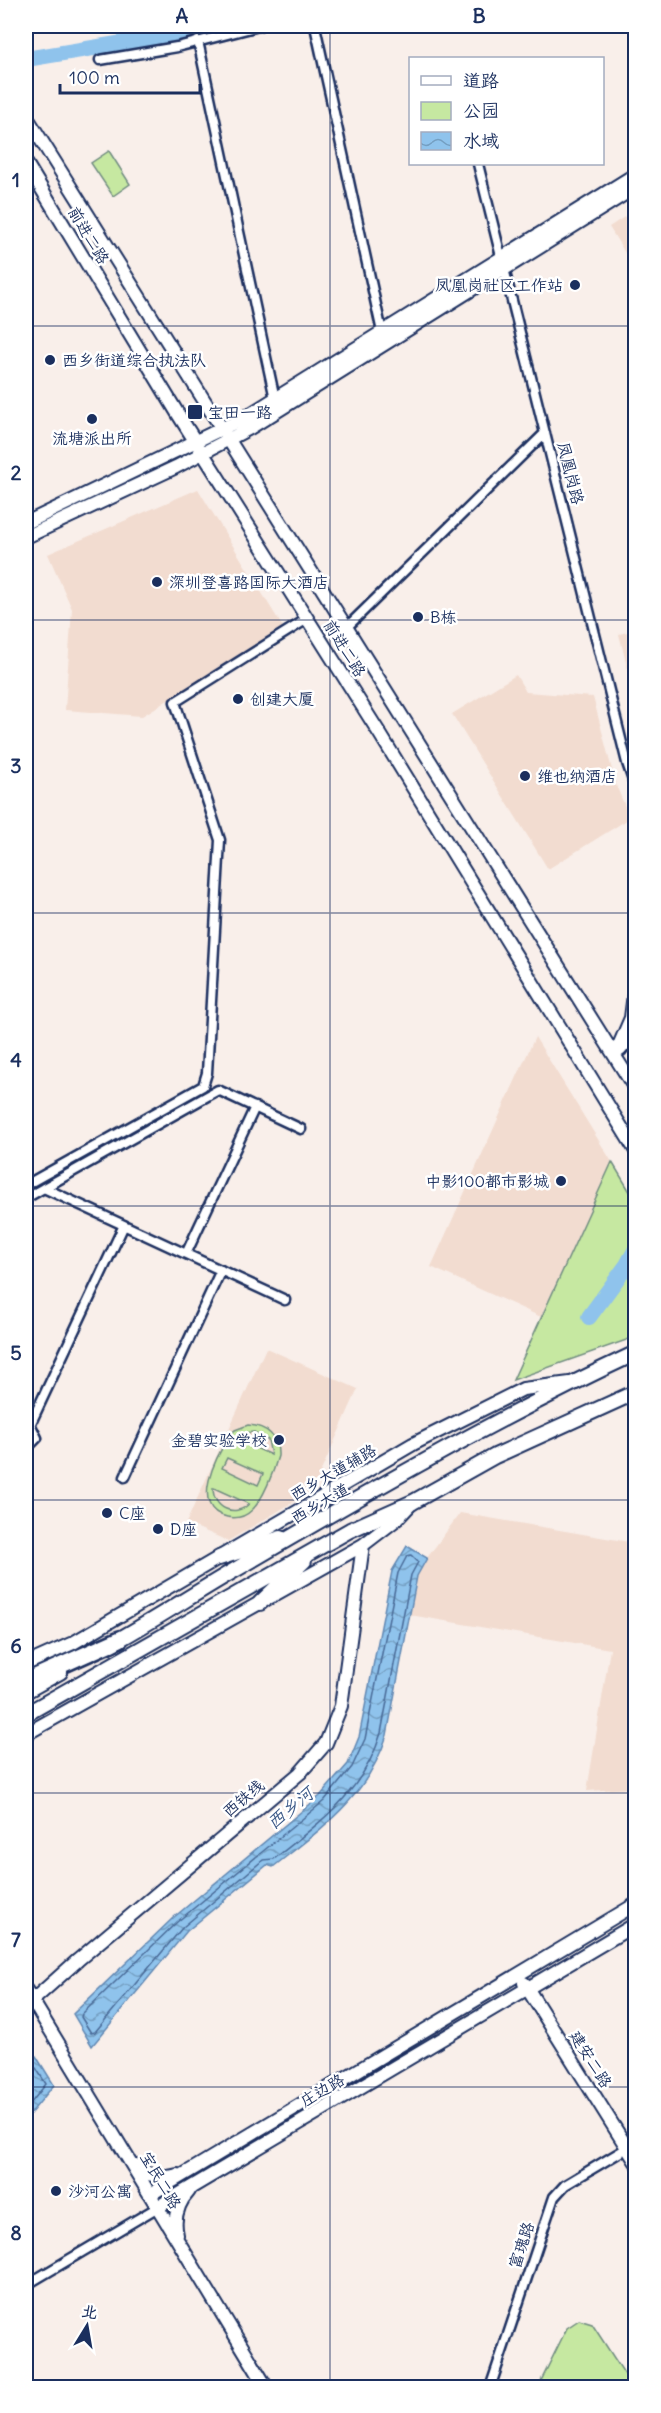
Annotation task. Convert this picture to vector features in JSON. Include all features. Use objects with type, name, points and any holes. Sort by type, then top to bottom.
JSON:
[{"type":"highway","points":[[26,1681],[120,1639]]},
{"type":"main road","name":"前进二路","points":[[26,116],[636,1090]]},
{"type":"main road","name":"前进二路","points":[[26,163],[199,448],[636,1151]]},
{"type":"main road","points":[[26,537],[78,514],[225,435],[503,263],[636,174]]},
{"type":"main road","points":[[225,435],[275,399],[382,332],[636,187]]},
{"type":"main road","points":[[26,523],[199,448]]},
{"type":"main road","points":[[615,1055],[631,1018],[636,978]]},
{"type":"main road","points":[[615,1055],[636,1030]]},
{"type":"main road","name":"西乡大道","points":[[26,1691],[120,1639],[311,1527],[572,1383],[636,1353]]},
{"type":"main road","name":"西乡大道辅路","points":[[26,1664],[73,1643],[413,1444],[506,1396],[523,1389],[572,1383]]},
{"type":"main road","points":[[26,1714],[350,1530],[412,1502],[495,1456],[636,1392]]},
{"type":"main road","points":[[26,1734],[363,1545],[385,1529],[412,1502]]},
{"type":"main road","points":[[219,1558],[311,1527]]},
{"type":"main road","name":"西铁线","points":[[29,2005],[94,1946],[300,1773],[321,1749],[331,1733],[340,1706],[363,1545]]},
{"type":"main road","points":[[260,1603],[320,1546]]},
{"type":"main road","name":"庄边路","points":[[151,2194],[636,1904]]},
{"type":"main road","name":"庄边路","points":[[158,2207],[636,1924]]},
{"type":"main road","name":"建安二路","points":[[518,1974],[636,2162]]},
{"type":"main road","name":"宝民二路","points":[[26,1990],[29,2005],[151,2194],[267,2388]]},
{"type":"main road","points":[[128,2157],[148,2174],[161,2178],[187,2172]]},
{"type":"main road","points":[[181,2245],[175,2219],[177,2207],[193,2186]]},
{"type":"street","points":[[100,60],[198,41],[259,26]]},
{"type":"street","points":[[315,26],[382,332]]},
{"type":"street","points":[[198,41],[275,399]]},
{"type":"street","name":"凤凰岗路","points":[[478,165],[627,763],[636,789]]},
{"type":"street","points":[[346,628],[545,433]]},
{"type":"street","points":[[26,1185],[203,1086],[207,1073],[220,840],[175,702],[307,619]]},
{"type":"street","points":[[26,1198],[218,1090],[301,1129]]},
{"type":"street","points":[[186,1254],[255,1107]]},
{"type":"street","points":[[44,1188],[285,1300]]},
{"type":"street","points":[[30,1425],[124,1225]]},
{"type":"street","points":[[125,1477],[221,1270]]},
{"type":"street","points":[[26,1416],[37,1438],[26,1449]]},
{"type":"street","name":"富瑰路","points":[[490,2388],[554,2197],[566,2185],[627,2148]]},
{"type":"street","name":"庄边路","points":[[26,2284],[158,2207]]},
{"type":"shaded area","points":[[635,210],[635,269],[609,227]]},
{"type":"shaded area","name":"深圳登喜路国际大酒店","points":[[198,489],[284,629],[142,716],[65,710],[72,609],[48,554]]},
{"type":"shaded area","points":[[636,630],[635,699],[619,634]]},
{"type":"shaded area","points":[[516,675],[526,692],[593,697],[616,785],[630,818],[548,869],[452,714]]},
{"type":"shaded area","points":[[535,1037],[612,1162],[541,1317],[431,1267]]},
{"type":"shaded area","name":"金碧实验学校","points":[[266,1348],[358,1389],[312,1491],[228,1541],[186,1523]]},
{"type":"shaded area","points":[[460,1513],[635,1543],[635,1788],[587,1791],[610,1649],[410,1615],[417,1576],[427,1558]]},
{"type":"green space","points":[[109,151],[130,184],[113,196],[91,163]]},
{"type":"green space","points":[[612,1162],[635,1200],[635,1337],[513,1380]]},
{"type":"green space","points":[[248,1425],[266,1430],[274,1438],[278,1456],[268,1485],[256,1505],[246,1514],[234,1518],[215,1512],[209,1503],[207,1492],[213,1467],[235,1430]],"holes":[[[254,1432],[268,1440],[271,1455],[236,1439],[244,1433]],[[227,1458],[263,1474],[258,1485],[222,1468]],[[213,1488],[249,1504],[237,1510],[225,1509],[220,1506]]]},
{"type":"green space","points":[[579,2320],[592,2324],[633,2387],[538,2387],[567,2328]]},
{"type":"water","points":[[407,1546],[427,1558],[417,1576],[387,1735],[368,1777],[341,1810],[309,1839],[273,1867],[267,1865],[187,1931],[92,2046],[73,2014],[173,1918],[320,1796],[348,1764],[359,1737],[392,1571]]},
{"type":"water","points":[[36,2056],[54,2085],[26,2119],[26,2068]]},
{"type":"waterway","points":[[26,59],[178,34],[207,26]]},
{"type":"waterway","name":"西乡河","points":[[589,1317],[636,1249]]},
{"type":"place","name":"凤凰岗社区工作站","points":[[575,285]]},
{"type":"place","name":"西乡街道综合执法队","points":[[50,360]]},
{"type":"place","name":"宝田一路","points":[[195,412]]},
{"type":"place","name":"流塘派出所","points":[[92,419]]},
{"type":"place","name":"深圳登喜路国际大酒店","points":[[157,582]]},
{"type":"place","name":"B栋","points":[[418,617]]},
{"type":"place","name":"创建大厦","points":[[238,699]]},
{"type":"place","name":"维也纳酒店","points":[[525,776]]},
{"type":"place","name":"中影100都市影城","points":[[561,1181]]},
{"type":"place","name":"金碧实验学校","points":[[279,1440]]},
{"type":"place","name":"C座","points":[[107,1513]]},
{"type":"place","name":"D座","points":[[158,1529]]},
{"type":"place","name":"沙河公寓","points":[[56,2191]]}]
